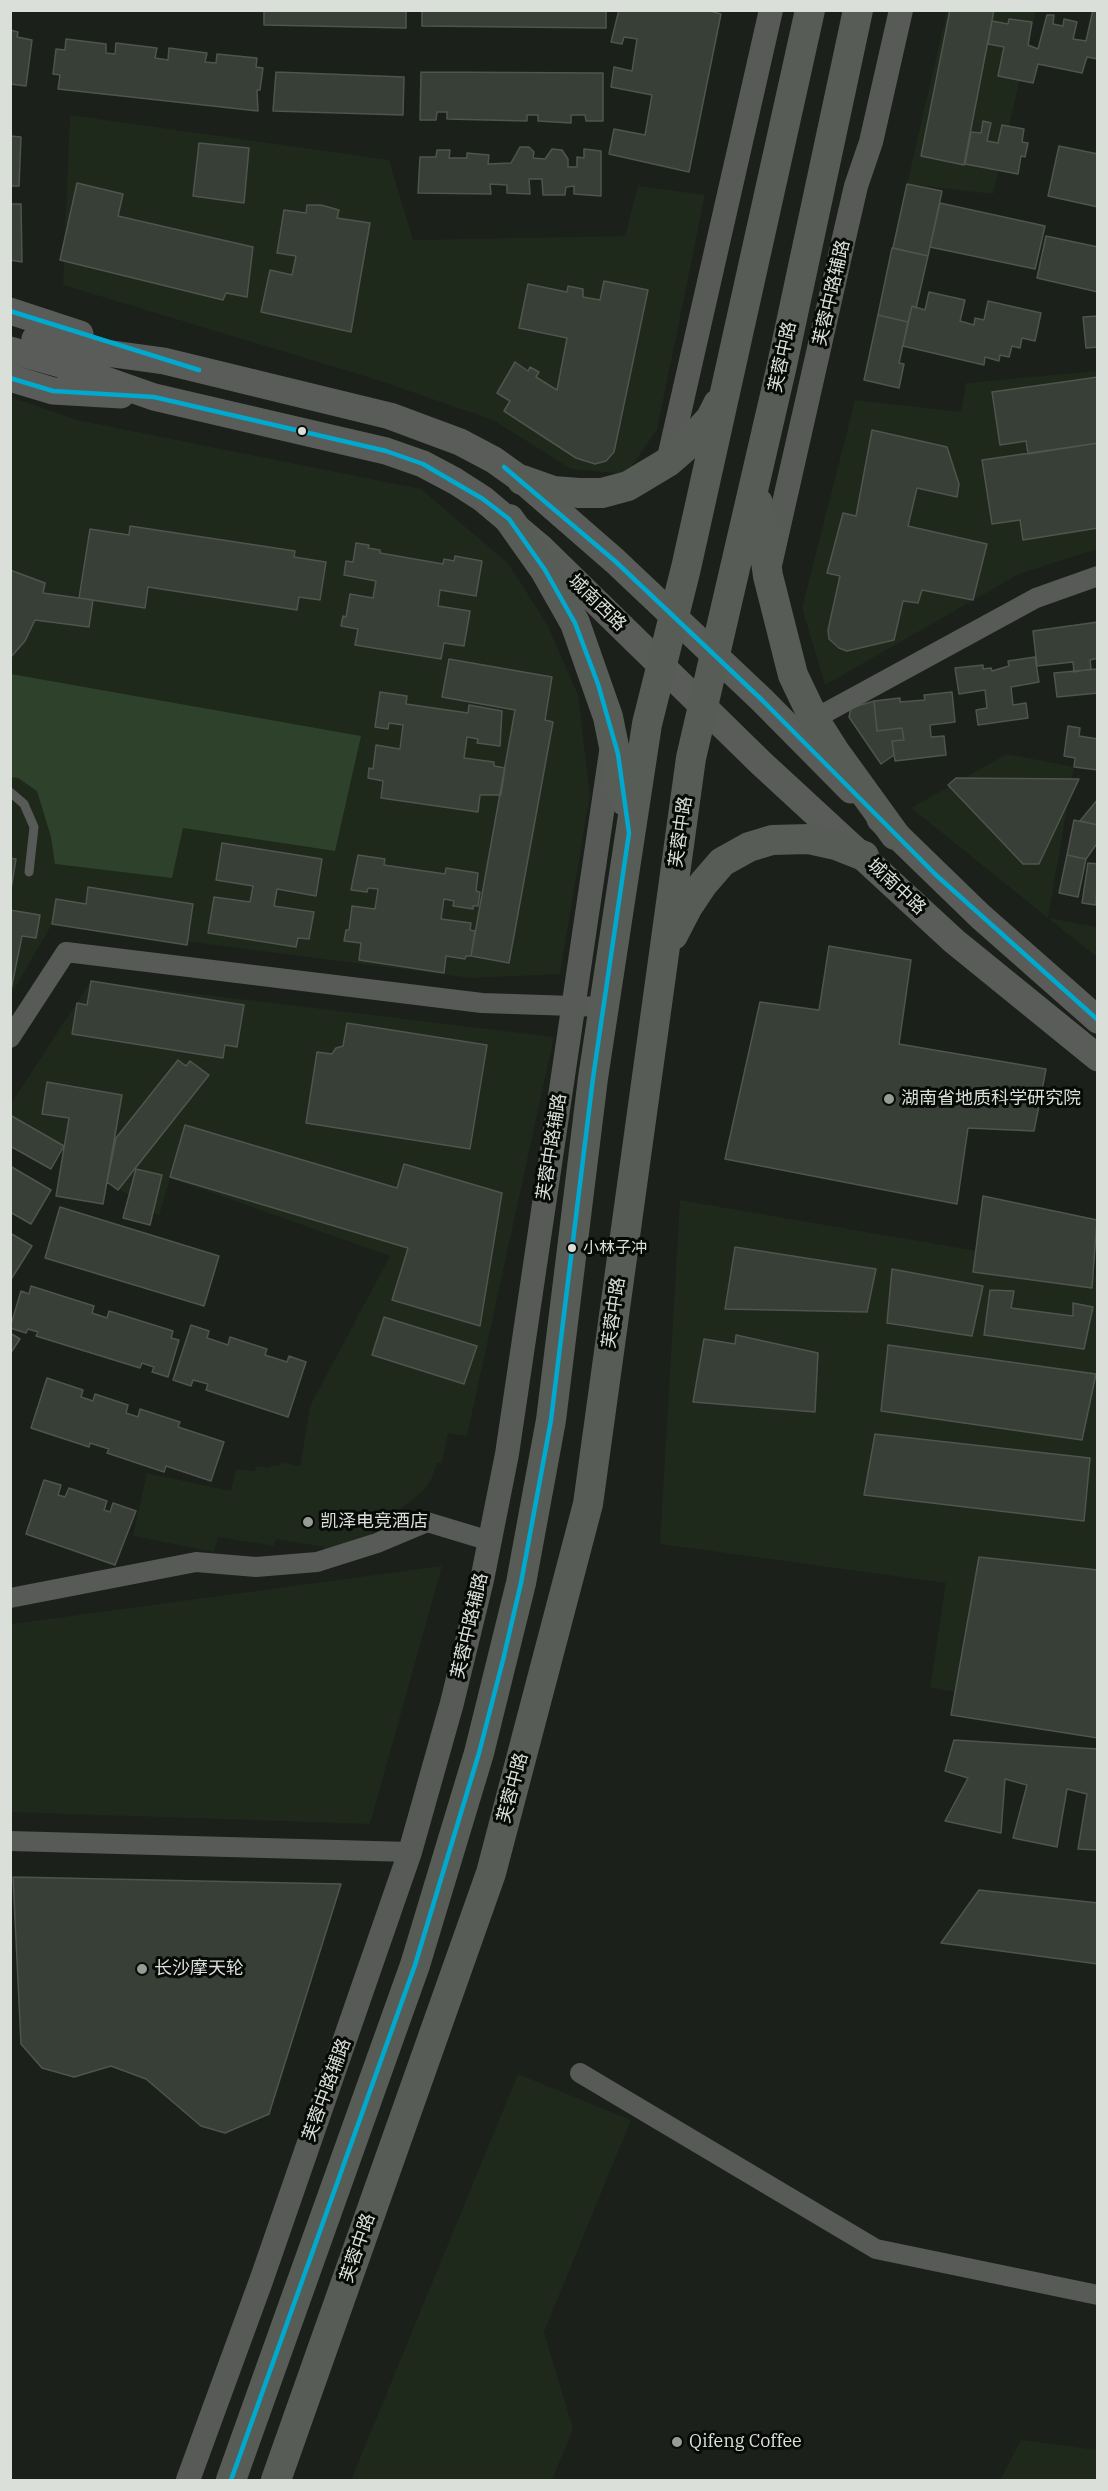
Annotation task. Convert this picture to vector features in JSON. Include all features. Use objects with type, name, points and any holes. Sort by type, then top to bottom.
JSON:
[{"type":"main road","points":[[231,2481],[415,1965],[479,1753],[520,1583],[550,1420],[589,1006],[629,833],[647,724],[726,391],[810,10]]},
{"type":"main road","name":"芙蓉中路","points":[[276,2481],[491,1873],[588,1504],[692,758],[858,10]]},
{"type":"main road","points":[[10,311],[164,361],[390,416],[460,441],[522,480],[714,655]]},
{"type":"main road","points":[[10,333],[62,347],[164,361]]},
{"type":"main road","name":"城南西路","points":[[10,350],[60,364],[154,397],[386,451],[423,464],[455,481],[509,519],[703,706]]},
{"type":"main road","points":[[10,378],[53,391],[154,397]]},
{"type":"main road","points":[[522,480],[553,491],[602,493],[628,486],[668,462],[711,418],[726,391]]},
{"type":"main road","points":[[756,475],[758,522],[768,576],[793,675],[814,719],[895,835]]},
{"type":"main road","points":[[509,519],[545,570],[575,623],[598,684],[613,738],[624,786],[629,833]]},
{"type":"main road","name":"城南中路","points":[[714,655],[980,916],[1098,1020]]},
{"type":"main road","name":"城南中路","points":[[703,706],[954,941],[1098,1058]]},
{"type":"main road","points":[[661,972],[687,908],[722,862],[740,852],[772,840],[791,838],[836,845],[864,856]]},
{"type":"street","points":[[668,462],[771,10]]},
{"type":"street","name":"芙蓉中路辅路","points":[[768,576],[846,228],[871,141],[901,10]]},
{"type":"street","points":[[814,719],[1036,598],[1098,576]]},
{"type":"street","name":"芙蓉中路辅路","points":[[188,2481],[261,2281],[410,1852],[452,1703],[490,1540],[507,1454],[548,1170],[589,1006],[613,738]]},
{"type":"street","points":[[10,1038],[66,952],[482,1003],[589,1006]]},
{"type":"street","points":[[10,1598],[196,1562],[256,1567],[317,1562],[377,1543],[427,1522],[490,1540]]},
{"type":"street","points":[[10,1841],[410,1852]]},
{"type":"street","points":[[580,2073],[876,2249],[1098,2295]]},
{"type":"lane","points":[[10,792],[24,804],[34,827],[29,873]]},
{"type":"shaded area","points":[[947,11],[1036,11],[993,194],[907,184]]},
{"type":"shaded area","points":[[70,115],[389,160],[413,240],[625,236],[638,186],[705,195],[657,430],[626,474],[571,469],[493,420],[371,378],[63,285]]},
{"type":"shaded area","points":[[1097,371],[1097,549],[1019,574],[825,685],[802,608],[855,400],[961,412],[966,383]]},
{"type":"shaded area","points":[[11,397],[77,420],[421,489],[508,563],[548,626],[578,695],[590,795],[560,974],[471,978],[52,924],[11,995]]},
{"type":"shaded area","points":[[11,674],[361,736],[335,851],[183,828],[172,878],[55,864],[51,837],[37,791],[18,778],[11,777]]},
{"type":"shaded area","points":[[1007,754],[1074,767],[1048,918],[911,808]]},
{"type":"shaded area","points":[[1048,918],[1097,927],[1097,957]]},
{"type":"shaded area","points":[[91,981],[554,1037],[467,1436],[448,1433],[442,1463],[437,1463],[432,1478],[424,1490],[401,1509],[374,1520],[371,1540],[322,1558],[324,1547],[276,1539],[274,1546],[218,1537],[214,1552],[133,1536],[147,1473],[231,1491],[236,1469],[255,1471],[256,1466],[270,1468],[271,1465],[280,1466],[281,1462],[300,1466],[310,1406],[390,1256],[170,1178],[159,1216],[11,1116],[10,1105]]},
{"type":"shaded area","points":[[680,1200],[1093,1271],[1098,1278],[1097,1714],[930,1688],[946,1583],[660,1544]]},
{"type":"shaded area","points":[[442,1566],[370,1824],[11,1812],[11,1624]]},
{"type":"shaded area","points":[[518,2074],[631,2120],[544,2332],[573,2429],[552,2480],[351,2480]]},
{"type":"shaded area","points":[[1021,2440],[1097,2450],[1097,2480],[1000,2480]]},
{"type":"building","points":[[264,10],[406,10],[406,28],[264,25]]},
{"type":"building","points":[[422,10],[606,10],[606,28],[422,26]]},
{"type":"building","points":[[619,10],[706,10],[721,14],[689,172],[609,154],[614,129],[645,135],[652,95],[611,87],[614,67],[632,71],[637,39],[624,37],[622,44],[611,42]]},
{"type":"building","points":[[950,10],[994,10],[964,165],[921,156]]},
{"type":"building","points":[[1093,10],[1098,10],[1098,59],[1087,57],[1082,73],[1038,64],[1033,83],[998,76],[1004,47],[988,44],[992,21],[1008,24],[1009,19],[1032,22],[1028,45],[1038,49],[1047,15],[1054,15],[1053,24],[1063,26],[1064,19],[1077,22],[1073,39],[1086,41]]},
{"type":"building","points":[[10,30],[18,32],[17,37],[32,40],[26,86],[10,84]]},
{"type":"building","points":[[66,39],[106,44],[106,53],[115,54],[116,43],[157,48],[155,58],[168,60],[169,48],[207,53],[205,62],[216,63],[217,54],[257,58],[256,67],[263,68],[260,90],[257,90],[258,111],[58,89],[60,75],[53,74],[56,49],[65,50]]},
{"type":"building","points":[[276,72],[404,77],[403,115],[273,111]]},
{"type":"building","points":[[421,72],[603,73],[603,121],[586,121],[585,115],[571,115],[571,123],[538,121],[538,115],[527,115],[527,121],[447,119],[447,112],[437,112],[436,120],[420,120]]},
{"type":"building","points":[[983,121],[991,123],[987,141],[998,143],[1002,125],[1024,129],[1022,142],[1028,143],[1025,157],[1021,156],[1018,174],[965,164],[971,132],[981,133]]},
{"type":"building","points":[[10,136],[21,137],[19,186],[10,186]]},
{"type":"building","points":[[199,143],[249,148],[244,203],[193,196]]},
{"type":"building","points":[[1059,146],[1098,154],[1098,207],[1048,196]]},
{"type":"building","points":[[520,147],[529,147],[534,152],[533,158],[545,159],[552,149],[562,150],[568,159],[568,167],[577,167],[577,157],[584,158],[584,149],[601,151],[601,196],[574,194],[574,186],[566,187],[565,195],[543,195],[542,179],[529,179],[530,194],[507,193],[507,185],[490,184],[491,194],[418,193],[420,157],[436,157],[437,150],[450,150],[449,158],[467,158],[467,153],[489,155],[488,164],[511,163]]},
{"type":"building","points":[[77,183],[123,194],[118,216],[253,247],[247,297],[226,293],[223,300],[60,260]]},
{"type":"building","points":[[907,184],[942,191],[928,256],[893,248]]},
{"type":"building","points":[[940,203],[1045,226],[1035,269],[930,247]]},
{"type":"building","points":[[10,204],[21,204],[22,262],[10,260]]},
{"type":"building","points":[[307,205],[321,205],[339,210],[337,218],[370,223],[351,332],[261,312],[270,270],[292,275],[296,256],[277,253],[284,210],[306,213]]},
{"type":"building","points":[[1046,236],[1098,247],[1098,292],[1037,278]]},
{"type":"building","points":[[892,248],[928,256],[916,308],[912,306],[908,322],[878,315]]},
{"type":"building","points":[[604,281],[648,290],[614,452],[606,461],[595,464],[576,458],[504,411],[510,401],[497,393],[515,362],[528,371],[530,367],[539,372],[536,377],[557,390],[567,338],[519,328],[528,284],[567,292],[568,286],[583,289],[583,297],[600,300]]},
{"type":"building","points":[[929,292],[965,300],[960,321],[974,325],[975,318],[984,320],[988,301],[1041,313],[1035,341],[1022,338],[1020,348],[1012,346],[1009,357],[1000,355],[999,361],[985,357],[984,365],[903,346],[912,306],[925,310]]},
{"type":"building","points":[[878,315],[908,322],[899,363],[904,364],[899,388],[864,380]]},
{"type":"building","points":[[1098,316],[1098,347],[1086,348],[1083,317]]},
{"type":"building","points":[[1098,377],[1098,443],[1028,454],[1026,441],[1000,445],[992,392]]},
{"type":"building","points":[[872,430],[947,447],[959,484],[957,497],[917,488],[908,526],[987,544],[973,600],[922,590],[918,603],[903,601],[894,640],[847,651],[839,648],[829,639],[828,630],[840,576],[827,573],[843,513],[856,516]]},
{"type":"building","points":[[1098,443],[1098,528],[1023,540],[1020,520],[992,524],[982,460]]},
{"type":"building","points":[[130,526],[295,551],[294,557],[326,562],[320,600],[299,597],[297,610],[148,587],[145,608],[79,598],[90,529],[129,535]]},
{"type":"building","points":[[356,543],[369,545],[368,548],[380,550],[380,553],[443,564],[444,559],[454,561],[455,556],[482,561],[476,596],[440,590],[438,606],[470,611],[464,646],[444,643],[441,659],[355,645],[358,629],[341,626],[343,616],[346,617],[350,594],[373,598],[376,581],[344,575],[346,561],[353,562]]},
{"type":"building","points":[[10,570],[45,583],[43,593],[93,600],[89,627],[35,620],[25,641],[10,658]]},
{"type":"building","points":[[1098,622],[1098,658],[1090,660],[1091,669],[1074,672],[1073,662],[1037,666],[1033,631]]},
{"type":"building","points":[[1035,657],[1039,682],[1011,687],[1013,705],[1026,703],[1028,718],[978,725],[976,710],[987,708],[985,690],[959,694],[955,668],[983,665],[983,669],[991,668],[992,671],[1009,666],[1008,661]]},
{"type":"building","points":[[449,659],[552,677],[545,720],[553,722],[509,963],[471,956],[515,710],[442,697]]},
{"type":"building","points":[[1098,669],[1098,693],[1057,697],[1054,673]]},
{"type":"building","points":[[380,692],[407,696],[406,704],[468,713],[469,705],[502,711],[500,746],[477,743],[478,739],[467,737],[464,758],[494,762],[494,766],[505,768],[501,795],[480,795],[478,812],[381,798],[383,781],[368,778],[369,768],[373,769],[376,745],[400,749],[403,725],[389,723],[388,729],[375,727]]},
{"type":"building","points":[[952,692],[955,722],[930,725],[931,737],[944,736],[946,755],[895,761],[892,741],[904,740],[902,728],[877,731],[874,701],[900,698],[900,702],[925,700],[924,695]]},
{"type":"building","points":[[874,701],[877,731],[902,728],[904,740],[892,741],[894,755],[881,764],[849,717],[851,708]]},
{"type":"building","points":[[1068,726],[1080,728],[1079,736],[1098,739],[1098,770],[1074,767],[1075,758],[1064,756]]},
{"type":"building","points":[[956,778],[1079,779],[1039,864],[1023,864],[948,785]]},
{"type":"building","points":[[1098,799],[1098,825],[1080,821]]},
{"type":"building","points":[[1074,820],[1098,825],[1098,842],[1086,859],[1067,855]]},
{"type":"building","points":[[222,843],[322,859],[316,896],[277,889],[274,906],[314,912],[309,939],[298,938],[296,947],[208,933],[214,897],[250,902],[253,886],[216,880]]},
{"type":"building","points":[[358,855],[385,859],[384,865],[445,874],[446,868],[478,873],[476,891],[480,892],[478,906],[473,906],[473,909],[453,906],[454,901],[444,899],[441,919],[471,923],[470,930],[475,931],[471,956],[466,956],[465,959],[446,956],[444,973],[359,960],[361,943],[344,941],[346,930],[349,930],[352,906],[375,909],[378,889],[368,888],[367,892],[351,890]]},
{"type":"building","points":[[1067,855],[1086,859],[1078,897],[1059,893]]},
{"type":"building","points":[[10,858],[16,859],[10,896]]},
{"type":"building","points":[[1088,863],[1098,864],[1096,905],[1082,903]]},
{"type":"building","points":[[88,887],[193,904],[187,945],[52,924],[56,899],[86,904]]},
{"type":"building","points":[[10,910],[40,915],[36,938],[22,936],[10,995]]},
{"type":"building","name":"湖南省地质科学研究院","points":[[829,946],[911,960],[899,1044],[1046,1069],[1034,1131],[968,1128],[957,1204],[725,1159],[760,1002],[819,1010]]},
{"type":"building","points":[[91,981],[244,1005],[237,1047],[225,1045],[223,1058],[72,1034],[77,1003],[87,1005]]},
{"type":"building","points":[[347,1023],[487,1045],[470,1149],[306,1123],[317,1052],[332,1054],[336,1048],[343,1046]]},
{"type":"building","points":[[178,1060],[186,1066],[190,1061],[209,1075],[118,1190],[107,1182],[116,1138]]},
{"type":"building","points":[[47,1082],[122,1095],[103,1204],[56,1196],[69,1118],[42,1114]]},
{"type":"building","points":[[10,1115],[64,1146],[51,1169],[10,1146]]},
{"type":"building","points":[[185,1125],[397,1188],[404,1164],[502,1193],[480,1326],[392,1300],[408,1248],[170,1177]]},
{"type":"building","points":[[10,1166],[51,1190],[31,1224],[10,1212]]},
{"type":"building","points":[[136,1169],[162,1175],[150,1225],[123,1218]]},
{"type":"building","points":[[983,1196],[1097,1220],[1092,1288],[973,1272]]},
{"type":"building","points":[[60,1207],[219,1256],[204,1306],[45,1258]]},
{"type":"building","points":[[10,1233],[32,1246],[10,1281]]},
{"type":"building","points":[[735,1247],[876,1269],[867,1312],[725,1309]]},
{"type":"building","points":[[892,1269],[983,1286],[972,1336],[887,1323]]},
{"type":"building","points":[[31,1286],[94,1306],[92,1313],[107,1318],[109,1311],[173,1331],[171,1338],[179,1340],[168,1377],[152,1372],[154,1367],[142,1363],[140,1368],[36,1336],[38,1332],[28,1329],[26,1333],[10,1328],[21,1291],[29,1294]]},
{"type":"building","points":[[990,1290],[1014,1291],[1011,1308],[1073,1316],[1073,1303],[1093,1307],[1084,1349],[984,1335]]},
{"type":"building","points":[[384,1317],[477,1346],[464,1384],[372,1355]]},
{"type":"building","points":[[191,1325],[209,1331],[207,1338],[228,1345],[230,1337],[267,1349],[265,1355],[287,1362],[289,1356],[306,1362],[288,1417],[206,1390],[208,1384],[193,1380],[191,1386],[173,1380]]},
{"type":"building","points":[[10,1333],[20,1339],[10,1354]]},
{"type":"building","points":[[736,1335],[818,1353],[815,1412],[693,1402],[704,1339],[735,1344]]},
{"type":"building","points":[[888,1345],[1096,1374],[1082,1440],[881,1411]]},
{"type":"building","points":[[47,1378],[83,1390],[81,1397],[93,1401],[95,1394],[128,1405],[126,1413],[138,1417],[140,1409],[180,1422],[178,1427],[224,1442],[211,1481],[166,1466],[164,1472],[107,1453],[109,1449],[90,1443],[89,1447],[31,1428]]},
{"type":"building","points":[[875,1434],[1090,1458],[1084,1521],[864,1495]]},
{"type":"building","points":[[44,1480],[61,1485],[58,1495],[65,1497],[69,1488],[107,1501],[104,1510],[110,1512],[113,1503],[136,1511],[115,1565],[26,1534]]},
{"type":"building","points":[[979,1557],[1098,1570],[1098,1738],[951,1715]]},
{"type":"building","points":[[954,1740],[1098,1749],[1098,1850],[1078,1849],[1087,1794],[1067,1789],[1057,1847],[1013,1838],[1027,1785],[1005,1779],[1001,1833],[945,1821],[968,1778],[945,1771]]},
{"type":"building","points":[[13,1877],[341,1884],[269,2114],[225,2133],[201,2126],[146,2079],[111,2066],[74,2077],[42,2068],[21,2044]]},
{"type":"building","points":[[979,1890],[1098,1903],[1098,1964],[941,1943]]},
{"type":"transit line","points":[[10,311],[199,370]]},
{"type":"transit line","points":[[10,378],[53,391],[154,397],[386,451],[423,464],[483,499],[509,519],[545,570],[575,623],[598,684],[618,754],[629,833],[593,1078],[551,1420],[521,1583],[503,1660],[479,1753],[415,1965],[231,2480]]},
{"type":"transit line","points":[[504,467],[615,561],[762,700],[936,875],[1098,1020]]},
{"type":"place","name":"湖南省地质科学研究院","points":[[889,1099]]},
{"type":"place","name":"小林子冲","points":[[572,1248]]},
{"type":"place","name":"凯泽电竞酒店","points":[[308,1522]]},
{"type":"place","name":"长沙摩天轮","points":[[142,1969]]},
{"type":"place","name":"Qifeng Coffee","points":[[677,2442]]}]
